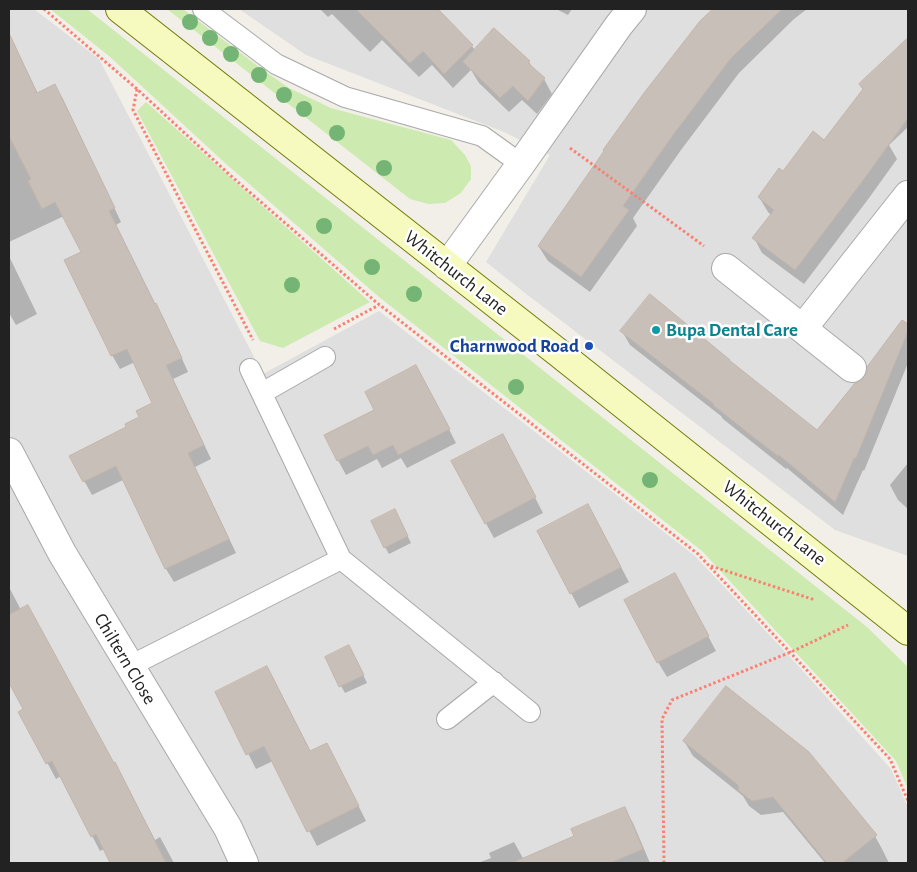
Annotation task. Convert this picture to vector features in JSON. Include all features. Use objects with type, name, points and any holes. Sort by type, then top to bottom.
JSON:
[{"type":"street","name":"Whitchurch Lane","points":[[120,9],[908,631]]},
{"type":"street","points":[[447,266],[632,9]]},
{"type":"street","points":[[802,328],[908,195]]},
{"type":"street","points":[[726,268],[852,368]]},
{"type":"street","name":"Chiltern Close","points":[[9,452],[62,553],[228,828],[244,863]]},
{"type":"lane","points":[[203,9],[276,64],[345,96],[482,136],[521,164]]},
{"type":"lane","points":[[269,389],[325,356]]},
{"type":"lane","points":[[250,369],[269,389],[341,559],[530,712]]},
{"type":"lane","points":[[130,666],[341,559]]},
{"type":"lane","points":[[447,719],[494,682]]},
{"type":"path","points":[[44,9],[376,302],[698,554],[890,759],[908,801]]},
{"type":"path","points":[[137,90],[133,110],[269,389]]},
{"type":"path","points":[[545,130],[707,248],[726,268]]},
{"type":"path","points":[[710,565],[819,602]]},
{"type":"path","points":[[664,863],[662,719],[672,700],[791,652],[848,625]]},
{"type":"shaded area","points":[[9,9],[34,9],[99,59],[263,374],[379,311],[695,556],[793,660],[891,769],[908,807],[908,863],[9,863]]},
{"type":"shaded area","points":[[239,9],[908,9],[908,556],[835,530],[486,262],[550,155],[504,132],[306,55]]},
{"type":"green space","points":[[50,9],[87,9],[867,627],[908,667],[908,789],[896,761],[702,551],[379,297],[225,163],[109,56]]},
{"type":"green space","points":[[167,9],[183,9],[289,88],[331,108],[451,140],[465,155],[471,166],[471,179],[461,193],[445,203],[428,204],[410,199]]},
{"type":"green space","points":[[146,102],[370,302],[283,348],[260,341],[137,111]]},
{"type":"building","points":[[356,9],[438,9],[473,45],[444,74],[423,51],[410,63]]},
{"type":"building","points":[[713,9],[782,9],[731,58],[673,135],[623,206],[629,210],[581,277],[538,246],[644,93],[700,21]]},
{"type":"building","points":[[494,28],[530,61],[528,63],[545,78],[528,101],[513,86],[500,98],[463,62]]},
{"type":"building","points":[[9,33],[37,93],[55,84],[115,208],[109,211],[182,358],[166,365],[204,445],[188,453],[229,539],[165,569],[116,466],[83,482],[69,456],[126,427],[125,424],[139,417],[136,411],[152,403],[127,349],[111,356],[64,260],[81,252],[55,202],[42,209],[28,181],[31,179],[9,136]]},
{"type":"building","points":[[908,38],[908,118],[795,270],[752,238],[774,210],[758,197],[779,168],[783,171],[813,131],[824,140],[863,89],[859,84]]},
{"type":"building","points":[[650,294],[817,430],[855,383],[864,377],[867,367],[902,320],[908,324],[908,331],[856,458],[854,458],[835,502],[779,455],[752,436],[620,331]]},
{"type":"building","points":[[416,365],[450,429],[398,455],[393,445],[373,455],[368,446],[337,461],[324,435],[374,410],[365,392]]},
{"type":"building","points":[[503,434],[536,497],[485,524],[451,461]]},
{"type":"building","points":[[588,504],[621,567],[570,594],[537,531]]},
{"type":"building","points":[[395,509],[408,536],[384,548],[371,521]]},
{"type":"building","points":[[675,573],[709,636],[657,663],[624,600]]},
{"type":"building","points":[[28,605],[115,762],[166,863],[110,863],[96,834],[91,837],[52,761],[46,764],[18,712],[23,709],[9,683],[9,615]]},
{"type":"building","points":[[349,645],[364,675],[339,687],[325,657]]},
{"type":"building","points":[[267,666],[310,751],[327,743],[359,806],[307,832],[264,746],[246,755],[215,692]]},
{"type":"building","points":[[726,686],[809,752],[877,835],[842,863],[827,863],[773,797],[752,801],[739,791],[738,785],[683,741]]},
{"type":"building","points":[[625,807],[643,849],[610,863],[512,863],[574,836],[571,829]]},
{"type":"place","name":"Bupa Dental Care","points":[[656,330]]},
{"type":"place","name":"Charnwood Road","points":[[589,346]]}]
